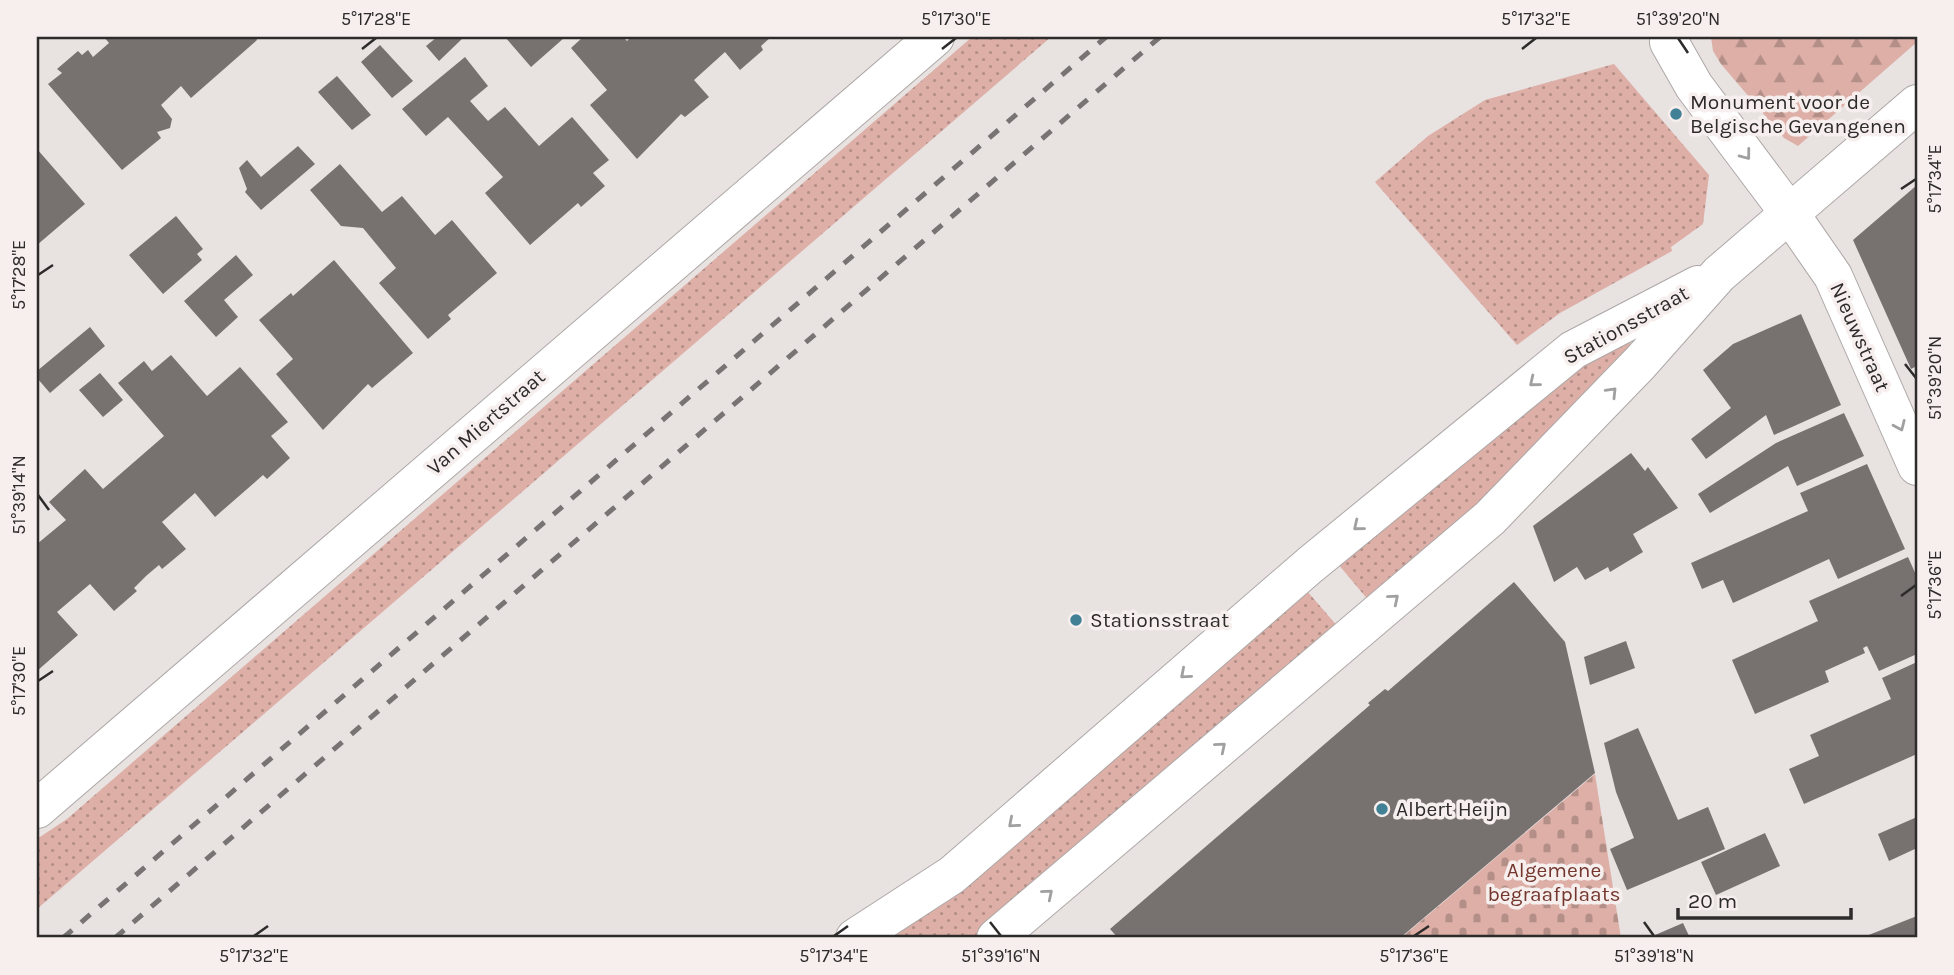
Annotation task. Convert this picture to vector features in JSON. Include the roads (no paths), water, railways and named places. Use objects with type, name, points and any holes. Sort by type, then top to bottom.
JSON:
[{"type":"street","name":"Van Miertstraat","points":[[37,808],[935,37]]},
{"type":"street","points":[[1671,37],[1669,42],[1694,86],[1790,214]]},
{"type":"street","name":"Stationsstraat","points":[[996,938],[1490,518],[1640,363],[1719,274],[1917,104]]},
{"type":"street","name":"Nieuwstraat","points":[[1790,214],[1833,276],[1917,466]]},
{"type":"street","name":"Stationsstraat","points":[[855,938],[952,875],[1310,565],[1573,350],[1719,274]]},
{"type":"railway","points":[[63,938],[1106,37]]},
{"type":"railway","points":[[115,938],[1160,37]]},
{"type":"place","name":"Monument voor de Belgische Gevangenen","points":[[1676,114]]},
{"type":"place","name":"Stationsstraat","points":[[1076,620]]},
{"type":"place","name":"Albert Heijn","points":[[1382,809]]},
{"type":"park label","name":"Algemene begraafplaats","points":[[1554,882]]}]
